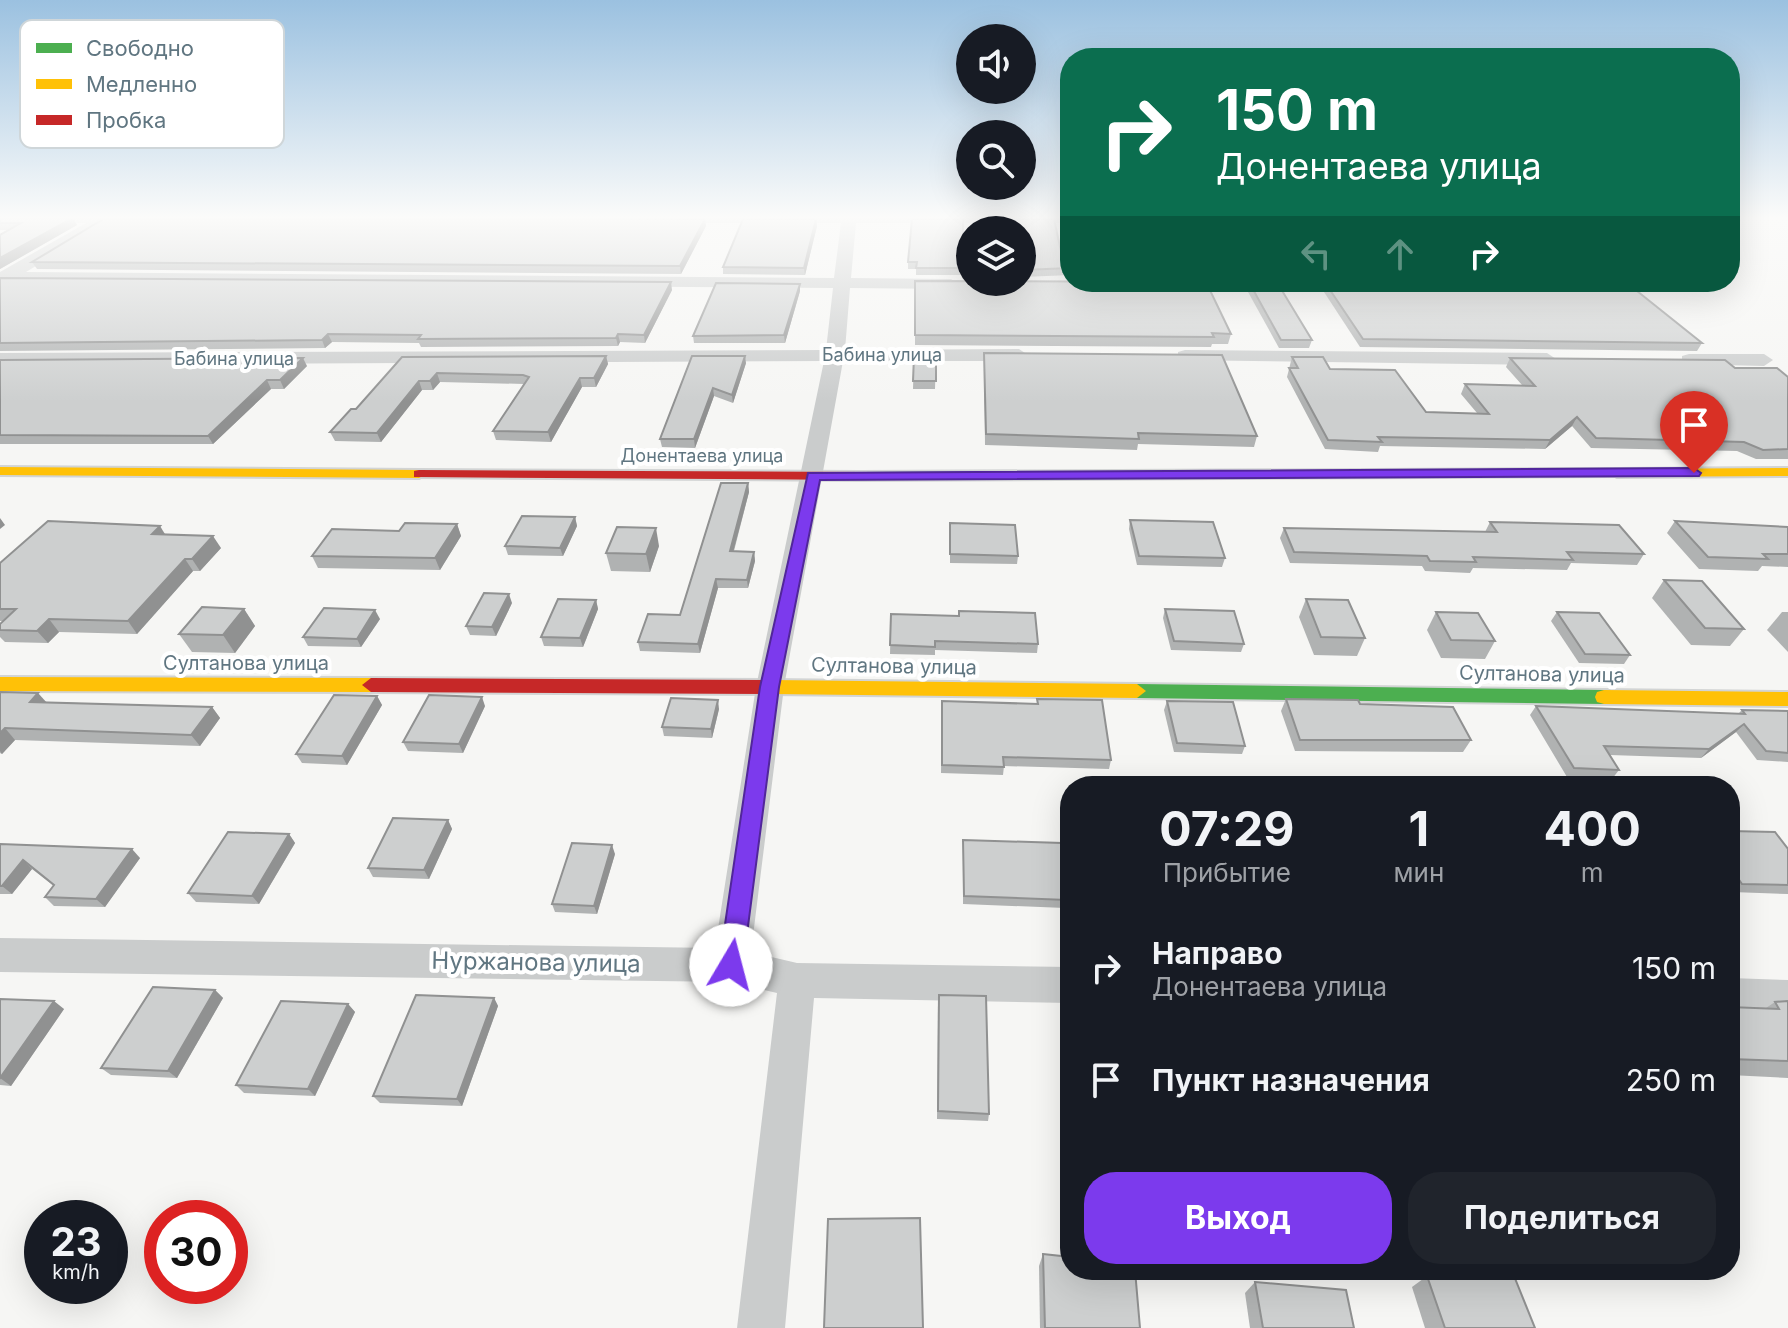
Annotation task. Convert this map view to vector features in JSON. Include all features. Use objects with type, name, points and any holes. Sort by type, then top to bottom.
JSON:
[{"type":"street","points":[[731,965],[770,687],[814,476],[835,354],[841,278]]},
{"type":"street","points":[[2,279],[956,284]]},
{"type":"street","name":"Бабина улица","points":[[0,359],[1040,355]]},
{"type":"street","points":[[1166,356],[1559,359]]},
{"type":"street","points":[[1670,359],[1764,360]]},
{"type":"street","name":"Донентаева улица","points":[[0,471],[814,476],[1788,472]]},
{"type":"street","name":"Султанова улица","points":[[0,684],[770,687],[1788,699]]},
{"type":"street","name":"Нуржанова улица","points":[[0,955],[731,965],[797,980],[1060,985]]},
{"type":"street","points":[[761,1328],[797,980]]},
{"type":"street","points":[[1740,996],[1788,998]]},
{"type":"building","points":[[0,278],[671,282],[644,335],[618,334],[616,338],[418,339],[421,335],[328,334],[322,340],[0,343]]},
{"type":"building","points":[[915,281],[956,281],[956,296],[1036,296],[1036,281],[1060,281],[1060,292],[1211,292],[1231,334],[1212,333],[1214,337],[915,335]]},
{"type":"building","points":[[716,283],[800,284],[784,335],[693,336]]},
{"type":"building","points":[[1254,292],[1283,292],[1312,340],[1281,340]]},
{"type":"building","points":[[1331,292],[1638,292],[1702,343],[1363,339]]},
{"type":"building","points":[[984,353],[1222,355],[1257,436],[1138,433],[1139,439],[986,434]]},
{"type":"building","points":[[606,356],[594,378],[580,378],[548,432],[493,431],[529,377],[437,373],[430,381],[419,381],[377,433],[330,432],[351,409],[356,409],[402,357]]},
{"type":"building","points":[[692,356],[745,356],[732,395],[713,388],[694,439],[660,439]]},
{"type":"building","points":[[914,356],[936,356],[936,381],[913,381]]},
{"type":"building","points":[[1292,357],[1323,357],[1330,369],[1395,370],[1426,412],[1489,414],[1465,384],[1535,386],[1510,358],[1725,360],[1735,368],[1777,368],[1788,377],[1788,449],[1763,450],[1744,442],[1596,438],[1577,417],[1550,440],[1378,437],[1382,442],[1328,440],[1289,368],[1298,368]]},
{"type":"building","points":[[303,358],[280,380],[267,380],[208,436],[0,435],[0,360]]},
{"type":"building","points":[[721,483],[748,483],[730,551],[754,552],[747,580],[716,579],[698,644],[638,642],[648,614],[680,615]]},
{"type":"building","points":[[522,516],[575,517],[560,548],[505,546]]},
{"type":"building","points":[[1130,520],[1213,522],[1225,558],[1139,556]]},
{"type":"building","points":[[48,521],[160,526],[152,534],[213,536],[192,559],[185,559],[128,621],[49,619],[37,631],[0,630],[0,624],[16,609],[0,609],[0,563]]},
{"type":"building","points":[[1675,521],[1788,527],[1788,554],[1763,554],[1768,559],[1708,557]]},
{"type":"building","points":[[1490,522],[1619,525],[1644,554],[1567,552],[1573,560],[1473,557],[1476,562],[1430,561],[1427,556],[1294,552],[1284,528],[1497,532]]},
{"type":"building","points":[[405,523],[457,524],[435,558],[312,556],[332,529],[399,531]]},
{"type":"building","points":[[950,523],[1015,525],[1018,556],[950,554]]},
{"type":"building","points":[[617,527],[656,528],[646,554],[606,553]]},
{"type":"building","points":[[1664,580],[1702,581],[1744,629],[1705,628]]},
{"type":"building","points":[[484,593],[509,594],[492,627],[466,626]]},
{"type":"building","points":[[558,599],[596,600],[580,638],[541,637]]},
{"type":"building","points":[[1306,599],[1348,600],[1365,638],[1321,637]]},
{"type":"building","points":[[202,607],[244,609],[223,635],[179,634]]},
{"type":"building","points":[[324,608],[375,610],[357,639],[303,637]]},
{"type":"building","points":[[1165,609],[1234,611],[1244,644],[1174,641]]},
{"type":"building","points":[[959,611],[1035,613],[1038,644],[935,641],[935,647],[890,645],[891,614],[959,616]]},
{"type":"building","points":[[1436,612],[1478,613],[1495,641],[1451,640]]},
{"type":"building","points":[[1557,612],[1599,613],[1630,655],[1585,654]]},
{"type":"building","points":[[0,692],[38,693],[30,702],[212,707],[191,735],[5,728],[0,733]]},
{"type":"building","points":[[334,695],[377,696],[342,756],[296,754]]},
{"type":"building","points":[[429,695],[482,697],[459,744],[403,742]]},
{"type":"building","points":[[671,698],[718,700],[711,729],[662,727]]},
{"type":"building","points":[[1037,699],[1102,700],[1111,760],[1003,757],[1004,767],[942,765],[942,701],[1038,704]]},
{"type":"building","points":[[1286,699],[1358,700],[1360,704],[1453,707],[1471,740],[1300,740]]},
{"type":"building","points":[[1167,701],[1233,702],[1245,746],[1177,743]]},
{"type":"building","points":[[1536,706],[1745,714],[1742,710],[1788,711],[1788,753],[1766,751],[1744,724],[1709,749],[1604,746],[1619,770],[1574,768]]},
{"type":"building","points":[[393,818],[448,820],[424,870],[368,868]]},
{"type":"building","points":[[1740,831],[1775,832],[1788,849],[1788,885],[1742,884]]},
{"type":"building","points":[[228,832],[289,834],[252,896],[188,893]]},
{"type":"building","points":[[963,840],[1060,843],[1060,900],[964,896]]},
{"type":"building","points":[[572,843],[612,845],[594,906],[552,904]]},
{"type":"building","points":[[0,844],[132,849],[96,899],[45,897],[54,885],[23,860],[0,886]]},
{"type":"building","points":[[153,987],[215,990],[168,1071],[101,1068]]},
{"type":"building","points":[[416,995],[494,998],[457,1099],[373,1096]]},
{"type":"building","points":[[939,995],[986,996],[989,1114],[938,1111]]},
{"type":"building","points":[[0,999],[54,1001],[0,1078]]},
{"type":"building","points":[[281,1001],[348,1004],[308,1089],[236,1085]]},
{"type":"building","points":[[1788,1001],[1788,1061],[1740,1059],[1740,1007],[1779,1009],[1775,1002]]},
{"type":"building","points":[[920,1218],[923,1328],[824,1328],[828,1219]]},
{"type":"building","points":[[1043,1254],[1060,1256],[1060,1280],[1136,1280],[1140,1328],[1045,1328]]},
{"type":"building","points":[[1428,1280],[1516,1280],[1535,1328],[1445,1328]]},
{"type":"building","points":[[1255,1282],[1346,1290],[1354,1328],[1263,1328]]},
{"type":"traffic: fast","points":[[860,476],[1617,473]]},
{"type":"traffic: fast","points":[[1137,691],[1604,697]]},
{"type":"traffic: slow","points":[[0,471],[419,474]]},
{"type":"traffic: slow","points":[[1617,473],[1788,472]]},
{"type":"traffic: slow","points":[[0,684],[371,685]]},
{"type":"traffic: slow","points":[[771,687],[1137,691]]},
{"type":"traffic: slow","points":[[1604,697],[1788,699]]},
{"type":"traffic: jam","points":[[419,474],[860,476]]},
{"type":"traffic: jam","points":[[371,685],[771,687]]},
{"type":"route","points":[[731,965],[770,687],[814,476],[1694,473]]}]
